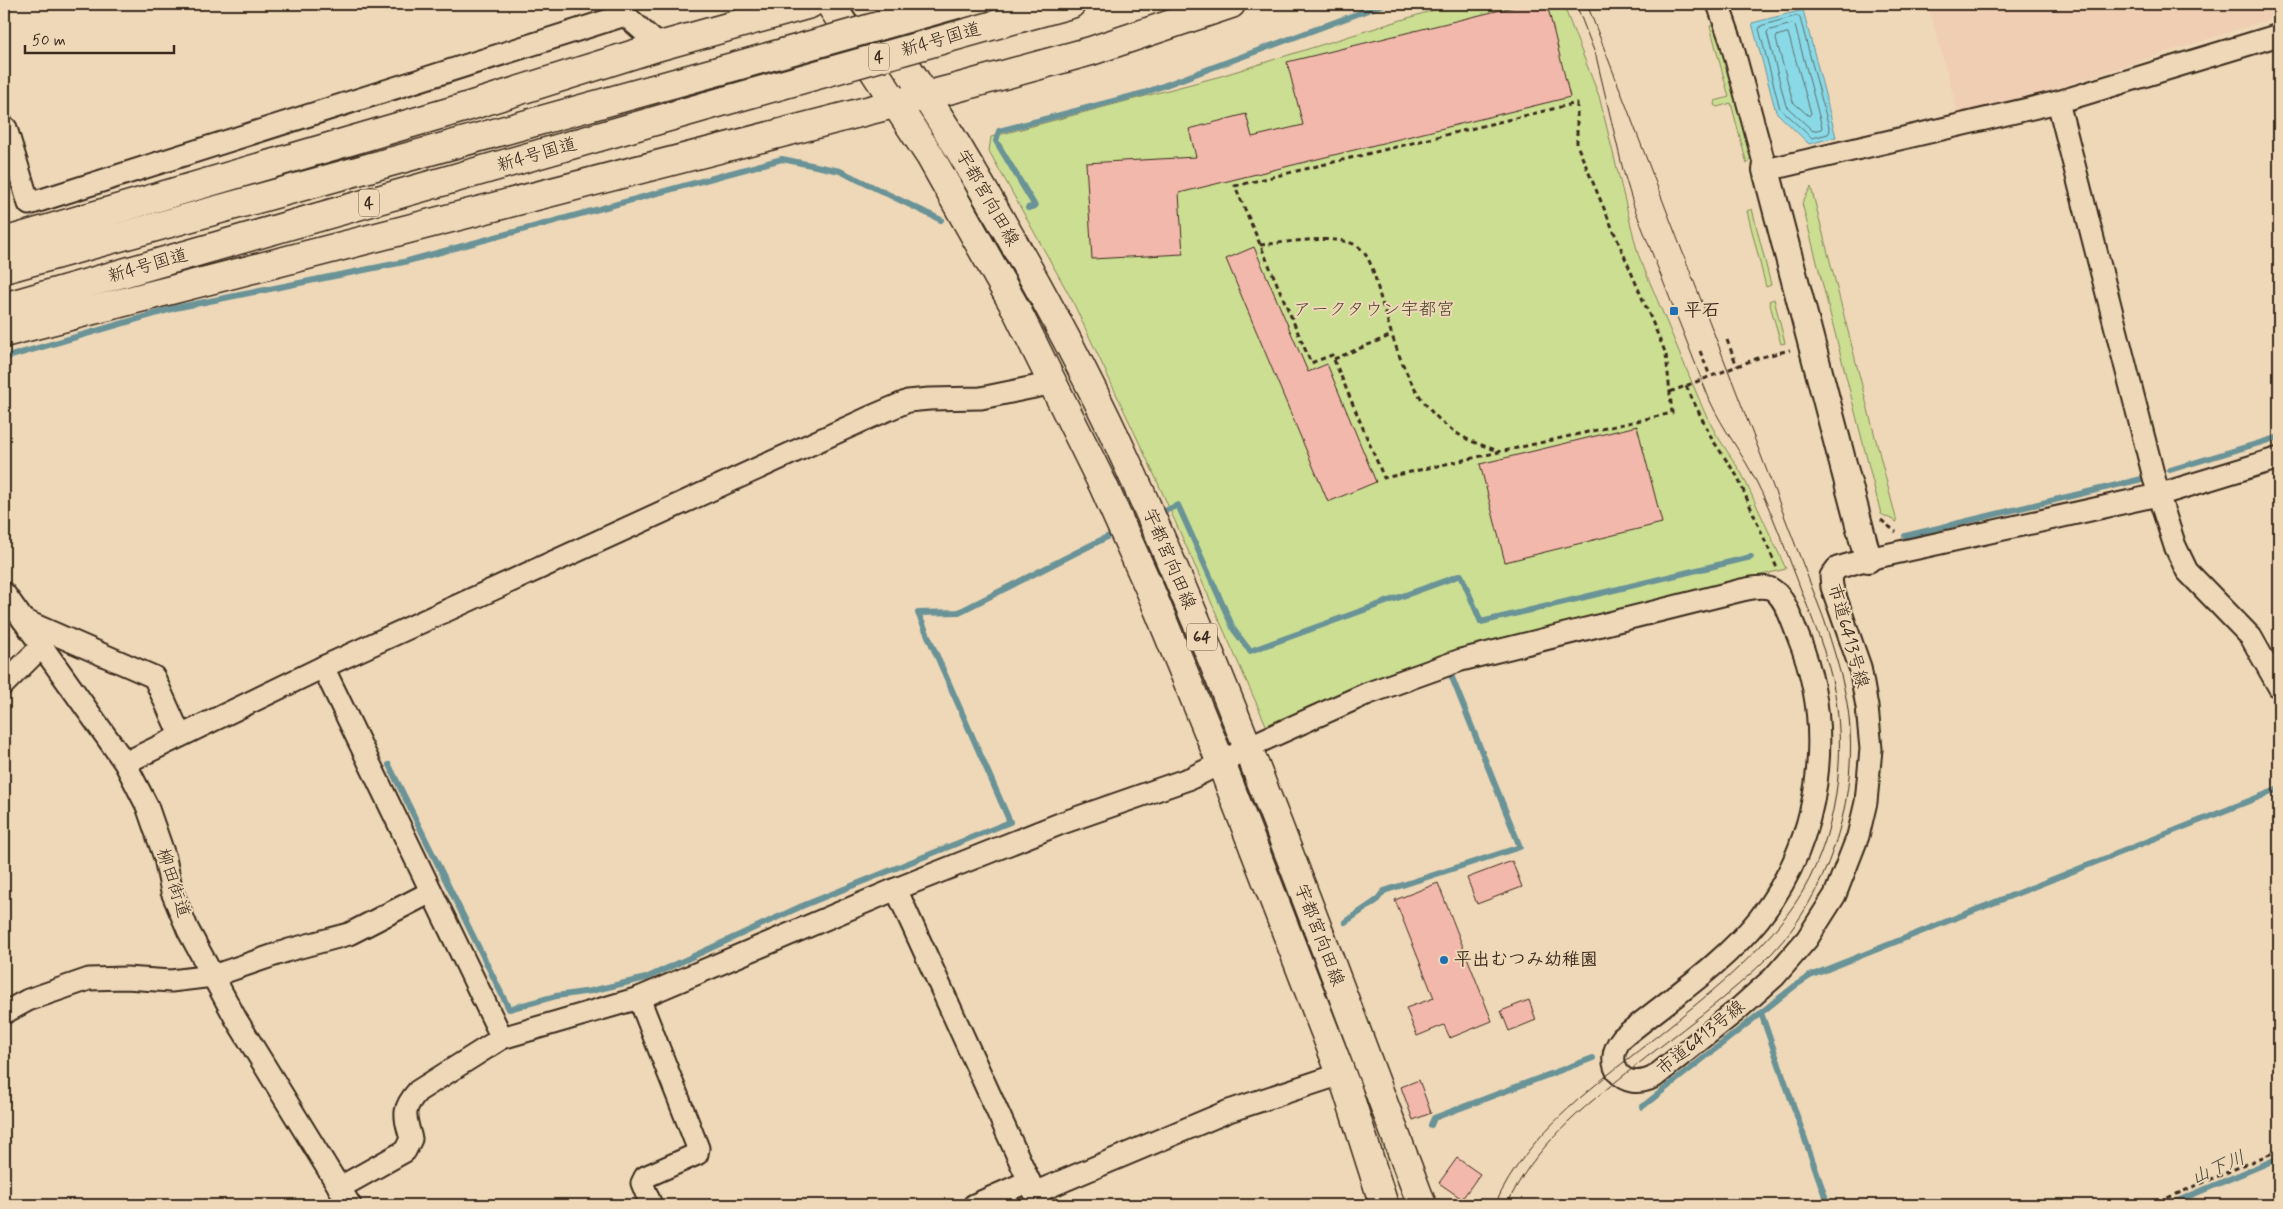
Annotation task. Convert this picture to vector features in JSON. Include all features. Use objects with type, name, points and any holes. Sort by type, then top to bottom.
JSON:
[{"type":"main road","points":[[4,242],[463,108],[660,46],[810,4]]},
{"type":"main road","name":"宇都宮向田線","points":[[830,4],[930,156],[1054,383],[1104,484],[1222,764],[1341,1074],[1384,1205]]},
{"type":"main road","name":"宇都宮向田線","points":[[866,4],[955,142],[1022,257],[1088,382],[1129,466],[1248,747],[1422,1205]]},
{"type":"main road","name":"新4号国道","points":[[4,269],[957,4]]},
{"type":"main road","name":"新4号国道","points":[[4,308],[735,98],[1071,4]]},
{"type":"main road","points":[[4,333],[925,96],[1091,51],[1231,4]]},
{"type":"street","points":[[1718,4],[1731,41],[1766,170],[1868,558],[2160,502],[2279,458]]},
{"type":"street","points":[[4,129],[6,128],[29,204],[625,15],[660,46]]},
{"type":"street","points":[[1766,170],[2058,102],[2279,35]]},
{"type":"street","points":[[2058,102],[2160,502],[2174,546],[2187,571],[2251,637],[2279,687]]},
{"type":"street","points":[[125,763],[323,667],[908,401],[929,398],[981,398],[1054,383]]},
{"type":"street","name":"市道6413号線","points":[[1769,588],[1779,597],[1787,610],[1799,640],[1818,716],[1819,758],[1814,802],[1802,845],[1780,888],[1758,919],[1731,948],[1616,1045],[1612,1054],[1613,1064],[1627,1081],[1636,1083],[1654,1077],[1736,1011],[1774,976],[1807,939],[1835,896],[1858,836],[1866,802],[1871,748],[1860,667],[1848,628],[1832,588],[1831,576],[1837,568],[1868,558]]},
{"type":"street","points":[[344,1197],[405,1151],[411,1139],[404,1115],[408,1102],[418,1091],[502,1038],[639,998],[896,889],[1062,823],[1191,778],[1222,764],[1248,747],[1366,694],[1461,660],[1742,590],[1755,587],[1769,588]]},
{"type":"street","name":"柳田街道","points":[[4,594],[125,763],[150,814],[166,858],[172,892],[188,930],[236,1019],[344,1197]]},
{"type":"street","points":[[23,620],[154,677],[180,736]]},
{"type":"street","points":[[4,684],[42,646]]},
{"type":"street","points":[[323,667],[502,1038]]},
{"type":"street","points":[[896,889],[1034,1193]]},
{"type":"street","points":[[4,1013],[28,1000],[89,979],[126,978],[171,982],[213,976],[289,950],[349,934],[431,892]]},
{"type":"street","points":[[639,998],[698,1148],[697,1154],[645,1177],[642,1183],[651,1205]]},
{"type":"street","points":[[974,1205],[1034,1193],[1229,1111],[1341,1074]]},
{"type":"path","points":[[1577,103],[1577,145],[1666,354],[1672,413],[1384,478],[1334,359],[1332,355],[1311,363],[1235,186],[1577,103]]},
{"type":"path","points":[[1260,245],[1331,238],[1360,247],[1371,264],[1392,335],[1412,385],[1434,415],[1464,437],[1500,452]]},
{"type":"path","points":[[1334,359],[1392,335]]},
{"type":"path","points":[[1727,340],[1737,366]]},
{"type":"path","points":[[1670,392],[1737,366],[1793,349]]},
{"type":"path","points":[[1700,351],[1710,376]]},
{"type":"path","points":[[1686,386],[1712,440],[1737,476],[1775,563],[1777,568],[1769,588]]},
{"type":"path","points":[[2150,1205],[2279,1150]]},
{"type":"shaded area","points":[[1928,4],[2279,4],[2279,16],[2035,95],[1959,115]]},
{"type":"green space","name":"アークタウン宇都宮","points":[[1453,4],[1563,4],[1599,96],[1638,254],[1704,411],[1716,434],[1742,474],[1786,569],[1474,646],[1394,671],[1310,706],[1267,727],[1153,472],[1072,300],[989,151],[991,137],[1221,76]]},
{"type":"green space","points":[[1719,23],[1755,151],[1747,164],[1731,103],[1717,107],[1714,105],[1715,101],[1729,97],[1710,26]]},
{"type":"green space","points":[[1811,187],[1897,522],[1881,514],[1802,203]]},
{"type":"green space","points":[[1752,209],[1771,285],[1766,287],[1747,211]]},
{"type":"green space","points":[[1774,299],[1785,343],[1781,344],[1769,301]]},
{"type":"water","points":[[1803,10],[1836,137],[1809,144],[1776,112],[1752,23]]},
{"type":"building","points":[[1525,4],[1547,4],[1570,97],[1179,193],[1183,254],[1092,259],[1086,163],[1196,157],[1189,129],[1246,114],[1252,137],[1303,125],[1287,62]]},
{"type":"building","points":[[1254,247],[1308,372],[1327,364],[1376,482],[1328,502],[1226,259]]},
{"type":"building","points":[[1637,426],[1662,523],[1505,562],[1480,464]]},
{"type":"building","points":[[1512,861],[1522,887],[1477,904],[1467,878]]},
{"type":"building","name":"平出むつみ幼稚園","points":[[1438,883],[1492,1021],[1450,1038],[1444,1025],[1417,1036],[1406,1008],[1434,998],[1395,900]]},
{"type":"building","points":[[1529,1000],[1536,1020],[1509,1031],[1501,1011]]},
{"type":"building","points":[[1419,1080],[1431,1113],[1413,1120],[1401,1087]]},
{"type":"building","points":[[1457,1158],[1480,1174],[1462,1199],[1439,1183]]},
{"type":"waterway","points":[[1028,208],[1035,206],[996,141],[999,131],[1144,93],[1384,4]]},
{"type":"waterway","points":[[4,358],[175,308],[404,262],[782,159],[840,171],[941,220]]},
{"type":"waterway","points":[[2170,470],[2279,437]]},
{"type":"waterway","points":[[1905,536],[2146,478]]},
{"type":"waterway","points":[[1167,510],[1178,505],[1234,630],[1250,651],[1461,575],[1481,622],[1751,557]]},
{"type":"waterway","points":[[389,765],[509,1009],[556,996],[591,991],[646,978],[802,906],[1010,822],[918,613],[959,612],[1107,537]]},
{"type":"waterway","points":[[1345,922],[1376,901],[1384,891],[1520,847],[1449,670],[1452,669]]},
{"type":"waterway","points":[[1642,1107],[1796,985],[1810,976],[2279,789]]},
{"type":"waterway","points":[[1761,1013],[1828,1205]]},
{"type":"waterway","points":[[1431,1125],[1434,1118],[1593,1058]]},
{"type":"waterway","name":"山下川","points":[[2168,1205],[2279,1158]]},
{"type":"tram line","points":[[1495,1205],[1509,1178],[1526,1153],[1546,1130],[1591,1089],[1727,978],[1758,948],[1786,916],[1802,892],[1826,839],[1838,781],[1839,722],[1832,679],[1824,650],[1778,529],[1751,471],[1710,401],[1634,207],[1623,170],[1596,56],[1576,4]]},
{"type":"tram line","points":[[1507,1205],[1517,1185],[1530,1166],[1559,1131],[1646,1057],[1739,984],[1773,952],[1792,929],[1809,904],[1834,848],[1848,789],[1850,759],[1850,729],[1847,701],[1824,619],[1587,4]]},
{"type":"place","name":"平石","points":[[1674,311]]},
{"type":"place","name":"平出むつみ幼稚園","points":[[1444,960]]}]
